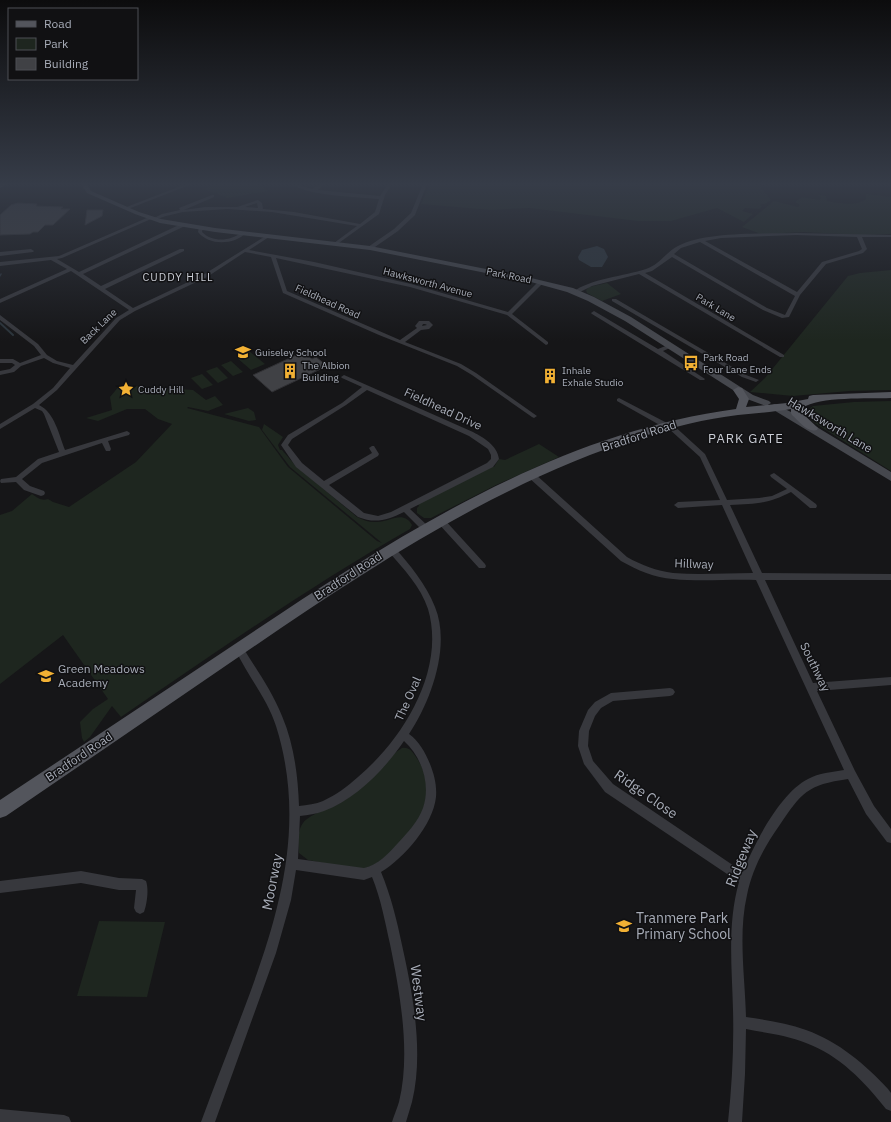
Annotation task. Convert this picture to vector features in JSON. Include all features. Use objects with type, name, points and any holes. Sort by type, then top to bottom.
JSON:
[{"type":"main road","name":"Park Road","points":[[270,236],[370,248],[541,282],[576,292],[628,319],[750,397],[770,405]]},
{"type":"main road","points":[[736,410],[744,399],[738,390]]},
{"type":"main road","points":[[770,405],[782,400],[891,395]]},
{"type":"main road","points":[[813,428],[796,413],[797,406],[820,398]]},
{"type":"main road","points":[[770,405],[803,403]]},
{"type":"main road","name":"Bradford Road","points":[[0,810],[335,584],[440,520],[531,475],[593,451],[668,426],[736,410],[770,405]]},
{"type":"main road","name":"Hawksworth Lane","points":[[770,405],[813,428],[891,477]]},
{"type":"street","points":[[0,264],[52,258],[76,251],[109,236]]},
{"type":"street","points":[[79,274],[159,236]]},
{"type":"street","name":"Back Lane","points":[[0,427],[35,405],[55,389],[114,322],[133,310],[205,276],[247,251],[267,236]]},
{"type":"street","points":[[336,244],[346,236]]},
{"type":"street","points":[[370,248],[387,236]]},
{"type":"street","points":[[576,292],[590,285],[641,273],[656,266],[679,247],[700,240],[725,236]]},
{"type":"street","points":[[671,254],[780,317],[787,316],[798,295],[824,263],[861,252],[864,248],[859,236]]},
{"type":"street","points":[[700,240],[798,295]]},
{"type":"street","points":[[100,289],[182,250]]},
{"type":"street","points":[[0,254],[31,251]]},
{"type":"street","points":[[247,251],[273,256]]},
{"type":"street","name":"Hawksworth Avenue","points":[[273,256],[411,286],[509,314],[546,343]]},
{"type":"street","name":"Fieldhead Road","points":[[273,256],[285,292],[401,342],[444,358],[469,371],[534,416]]},
{"type":"street","points":[[52,258],[133,310]]},
{"type":"street","points":[[0,301],[71,269]]},
{"type":"street","name":"Park Lane","points":[[641,273],[782,356]]},
{"type":"street","points":[[509,314],[541,282]]},
{"type":"street","points":[[614,300],[719,362],[744,376],[756,380]]},
{"type":"street","points":[[594,313],[702,379]]},
{"type":"street","points":[[628,319],[638,314]]},
{"type":"street","points":[[0,317],[36,345],[45,356],[55,362],[73,367]]},
{"type":"street","points":[[401,342],[420,328]]},
{"type":"street","points":[[658,351],[670,346]]},
{"type":"street","points":[[0,373],[12,371],[19,365],[45,356]]},
{"type":"street","points":[[0,361],[13,361],[19,365]]},
{"type":"street","points":[[705,368],[719,362]]},
{"type":"street","name":"Fieldhead Drive","points":[[344,377],[471,434],[489,446],[495,456],[493,462],[388,517],[369,519],[361,515],[298,464],[284,445],[290,437],[344,404],[366,387]]},
{"type":"street","name":"Southway","points":[[619,400],[668,426],[703,456],[851,774],[870,810],[891,838]]},
{"type":"street","points":[[35,405],[48,414],[63,452]]},
{"type":"street","points":[[4,481],[18,479],[40,461],[63,452],[127,433]]},
{"type":"street","points":[[104,440],[108,449]]},
{"type":"street","points":[[323,485],[376,454],[372,448]]},
{"type":"street","name":"Hillway","points":[[531,475],[612,550],[636,566],[654,572],[673,576],[891,577]]},
{"type":"street","points":[[774,475],[813,506]]},
{"type":"street","points":[[18,479],[27,488],[41,493]]},
{"type":"street","points":[[678,505],[769,499],[792,489]]},
{"type":"street","points":[[405,508],[426,529]]},
{"type":"street","points":[[440,520],[482,566]]},
{"type":"street","name":"The Oval","points":[[295,812],[318,808],[341,797],[361,782],[376,768],[404,736],[415,716],[429,683],[437,647],[432,609],[426,597],[399,557],[391,549]]},
{"type":"street","name":"Moorway","points":[[208,1122],[265,968],[282,914],[292,864],[295,812],[289,763],[281,725],[270,700],[239,649]]},
{"type":"street","points":[[811,687],[891,681]]},
{"type":"street","name":"Ridge Close","points":[[670,692],[611,698],[598,706],[591,713],[584,731],[583,746],[589,764],[609,788],[745,880]]},
{"type":"street","points":[[292,864],[364,874],[374,870],[389,860],[409,840],[422,823],[431,802],[432,790],[426,766],[414,745],[404,736]]},
{"type":"street","name":"Ridgeway","points":[[735,1122],[739,1090],[739,907],[745,880],[760,845],[771,827],[786,806],[806,785],[816,780],[851,774]]},
{"type":"street","name":"Westway","points":[[374,870],[382,886],[391,921],[403,974],[407,1003],[410,1059],[405,1102],[399,1122]]},
{"type":"street","points":[[0,887],[81,877],[119,884],[142,885],[140,908]]},
{"type":"street","points":[[740,1022],[787,1030],[808,1037],[836,1052],[861,1070],[891,1104]]},
{"type":"street","points":[[0,1116],[64,1122]]},
{"type":"green space","points":[[891,270],[891,390],[849,391],[793,396],[750,392],[765,378],[848,276],[860,273]]},
{"type":"green space","points":[[607,283],[621,294],[602,301],[587,293],[586,290],[589,287]]},
{"type":"green space","points":[[249,351],[265,364],[251,370],[236,357]]},
{"type":"green space","points":[[231,361],[243,372],[233,376],[221,365]]},
{"type":"green space","points":[[217,367],[228,378],[218,383],[206,371]]},
{"type":"green space","points":[[202,374],[213,385],[202,389],[191,378]]},
{"type":"green space","points":[[120,385],[193,390],[206,400],[215,396],[223,405],[208,411],[187,408],[259,427],[288,467],[377,541],[382,543],[290,467],[262,430],[264,424],[283,437],[278,445],[280,450],[282,450],[295,465],[357,517],[370,522],[380,522],[400,517],[408,520],[412,525],[410,529],[336,573],[192,668],[121,717],[112,706],[90,737],[84,742],[80,722],[93,709],[108,699],[63,635],[0,684],[0,515],[12,511],[32,494],[40,499],[48,499],[69,507],[136,462],[172,424],[158,419],[145,409],[127,409],[98,421],[86,418],[112,410],[110,397]]},
{"type":"green space","points":[[891,401],[891,471],[813,422],[809,418],[808,414],[809,410],[813,406],[854,402]]},
{"type":"green space","points":[[248,408],[254,412],[256,420],[249,421],[224,414]]},
{"type":"green space","points":[[539,444],[559,457],[496,485],[431,518],[424,518],[417,513],[417,508],[419,506],[418,504],[492,466],[494,467],[499,459],[505,460]]},
{"type":"green space","points":[[402,748],[407,748],[410,750],[420,763],[425,777],[427,793],[424,808],[419,819],[412,829],[393,849],[384,858],[365,868],[346,867],[308,860],[299,853],[299,833],[303,823],[316,814],[340,803],[353,794],[387,760]]},
{"type":"green space","points":[[99,921],[165,922],[147,997],[77,996]]},
{"type":"shaded area","points":[[597,246],[604,249],[608,257],[602,267],[591,267],[579,260],[578,257],[582,250]]},
{"type":"building","name":"The Albion Building","points":[[303,352],[312,359],[316,357],[327,366],[272,392],[253,375]]},
{"type":"waterway","points":[[0,323],[13,335]]},
{"type":"place","name":"Guiseley School","points":[[243,352]]},
{"type":"place","name":"Park Road Four Lane Ends","points":[[691,363]]},
{"type":"place","name":"The Albion Building","points":[[290,371]]},
{"type":"place","name":"Inhale Exhale Studio","points":[[550,376]]},
{"type":"place","name":"Cuddy Hill","points":[[126,389]]},
{"type":"place","name":"Green Meadows Academy","points":[[46,676]]},
{"type":"place","name":"Tranmere Park Primary School","points":[[624,926]]},
{"type":"district","name":"CUDDY HILL","points":[[178,277]]},
{"type":"district","name":"PARK GATE","points":[[746,438]]}]
